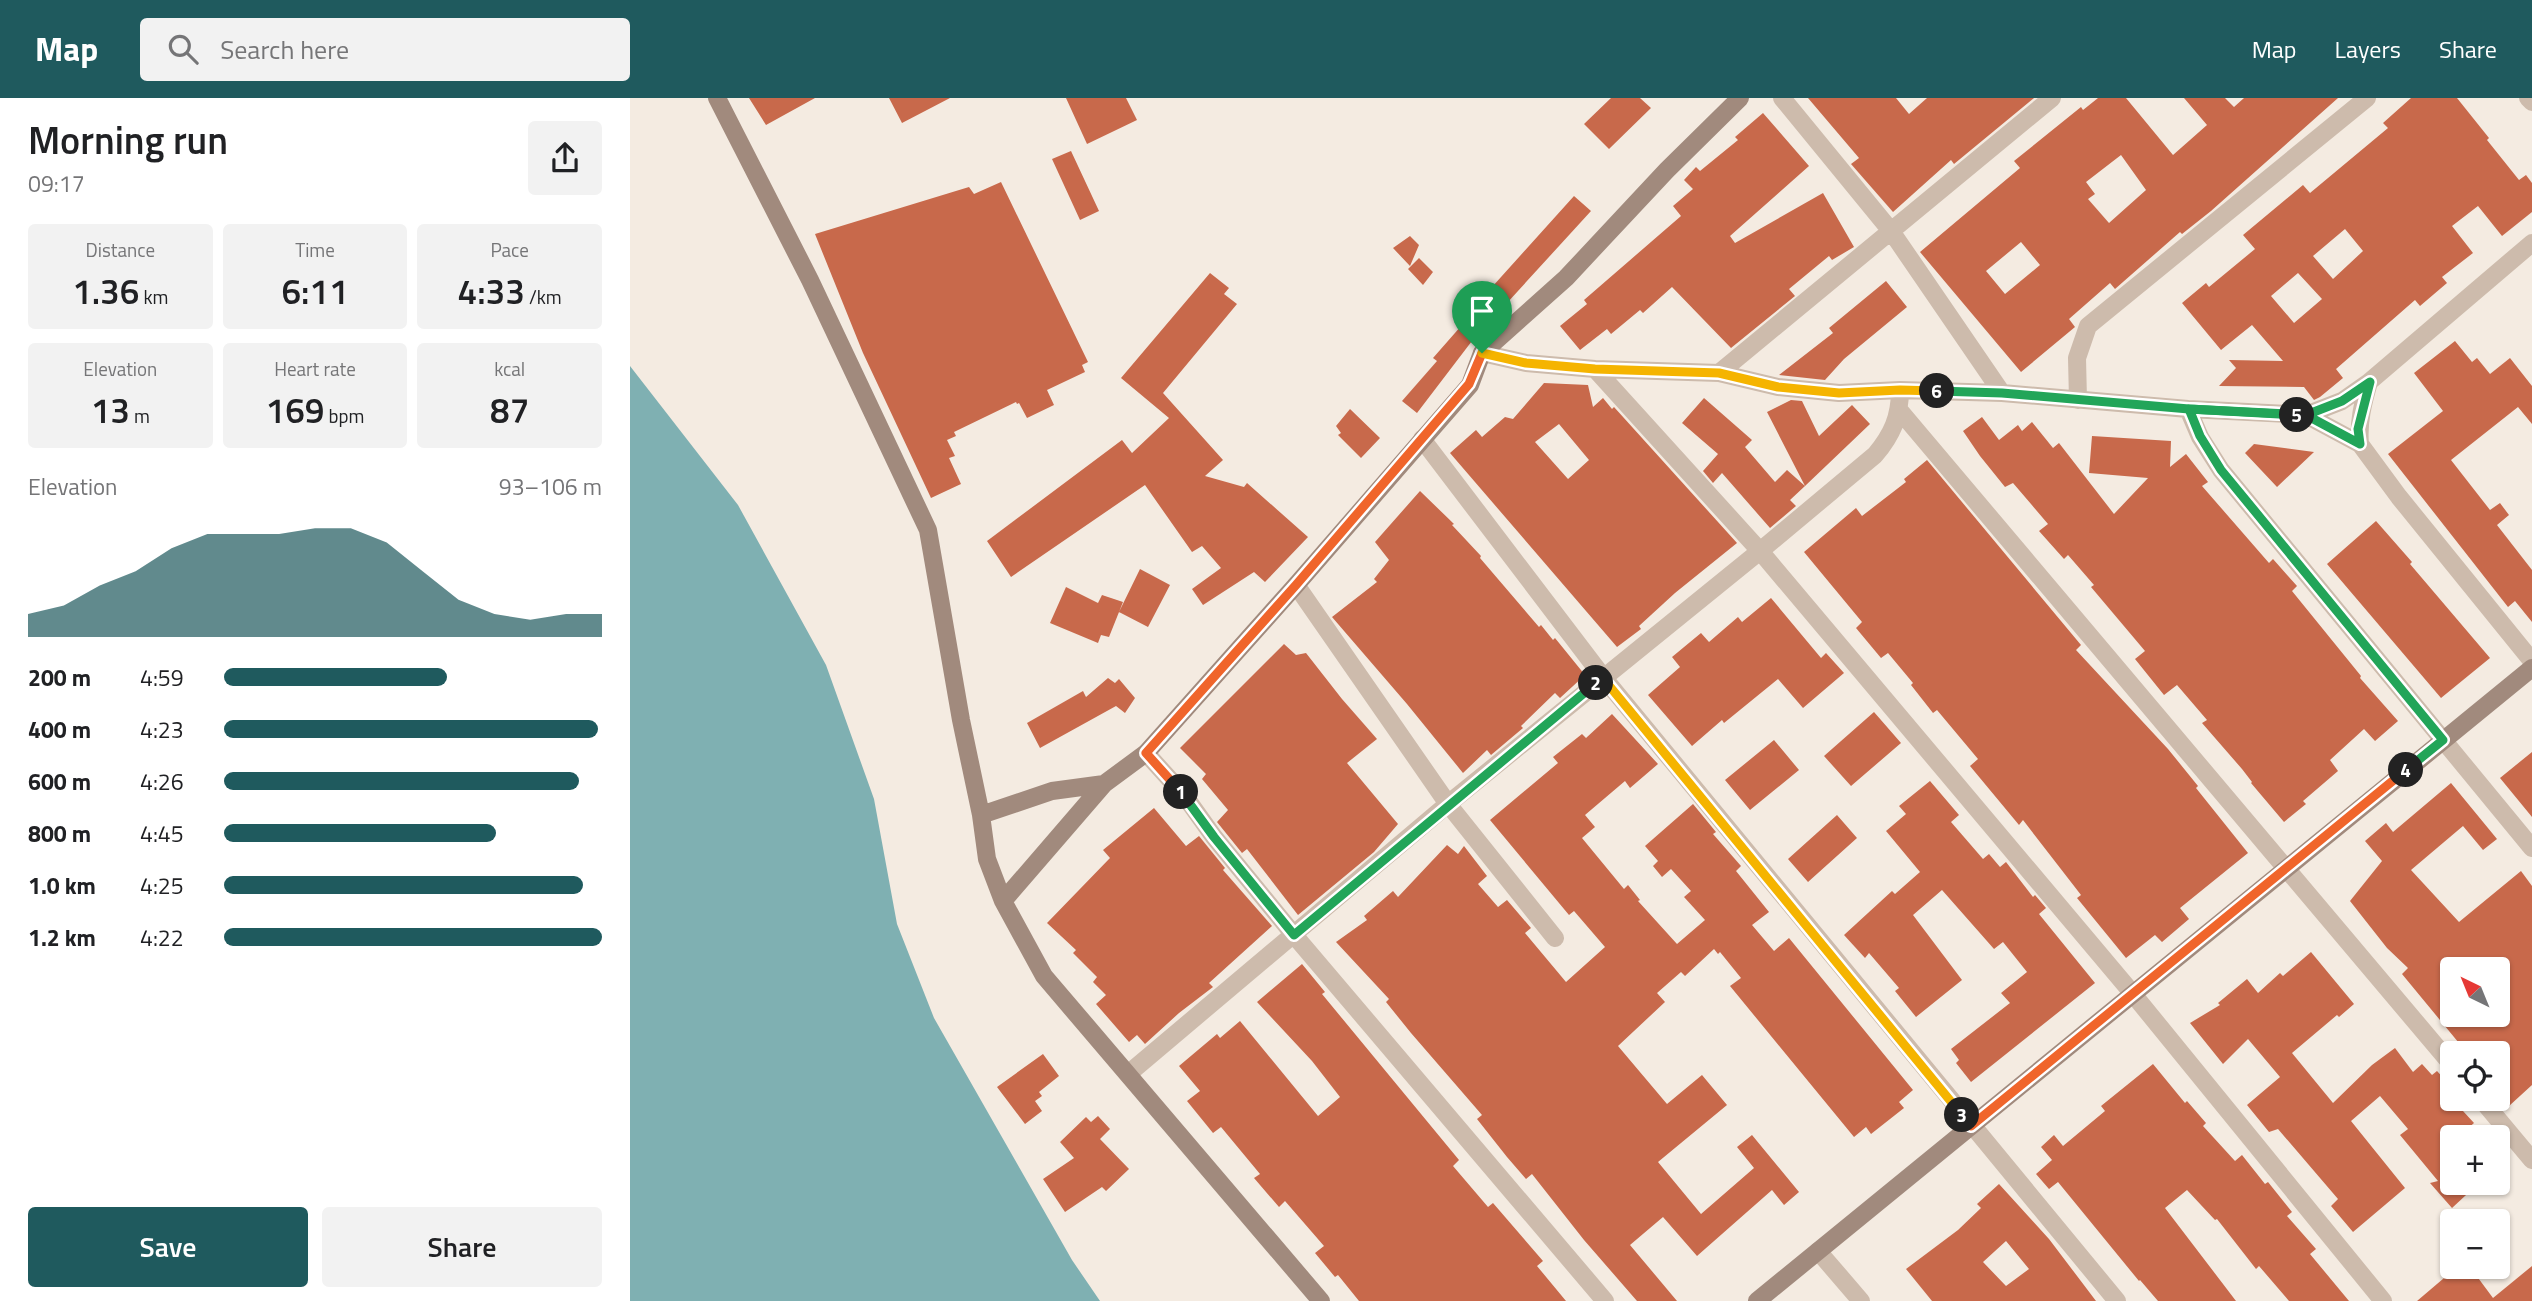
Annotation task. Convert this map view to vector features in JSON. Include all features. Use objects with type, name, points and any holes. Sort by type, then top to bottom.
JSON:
[{"type":"street","points":[[718,98],[810,280],[928,530],[987,859],[1003,901],[1044,976],[1321,1301]]},
{"type":"street","points":[[1003,901],[1104,784],[1146,753],[1296,585],[1469,384],[1482,353],[1566,278],[1667,170],[1740,98]]},
{"type":"street","points":[[1782,98],[1891,231],[2002,393]]},
{"type":"street","points":[[1719,373],[2052,98]]},
{"type":"street","points":[[2078,400],[2077,358],[2088,326],[2367,98]]},
{"type":"street","points":[[2528,98],[2532,102]]},
{"type":"street","points":[[1482,353],[1526,363],[1595,369],[1719,373],[1778,387],[1839,393],[1900,390],[2002,393],[2189,409],[2306,415],[2342,401],[2370,382],[2532,243]]},
{"type":"street","points":[[1595,369],[1760,551],[2133,994],[2383,1301]]},
{"type":"street","points":[[2360,444],[2358,429],[2370,382]]},
{"type":"street","points":[[1128,1074],[1448,804],[1875,455],[1889,438],[1900,411],[1900,390]]},
{"type":"street","points":[[2189,409],[2200,436],[2221,470],[2532,848]]},
{"type":"street","points":[[1900,411],[2440,1051]]},
{"type":"street","points":[[2306,415],[2360,444],[2399,497],[2532,661]]},
{"type":"street","points":[[1422,439],[1602,677],[2117,1301]]},
{"type":"street","points":[[1296,585],[1448,804],[1555,937]]},
{"type":"street","points":[[1757,1301],[2285,867],[2532,668]]},
{"type":"street","points":[[1146,753],[1184,795],[1214,837],[1294,935],[1605,1301]]},
{"type":"street","points":[[981,815],[1052,791],[1104,784]]},
{"type":"street","points":[[2491,1111],[2532,1160]]},
{"type":"street","points":[[1818,1251],[1861,1301]]},
{"type":"water","points":[[630,366],[738,505],[826,665],[874,799],[897,924],[934,1018],[1072,1260],[1100,1301],[630,1301]]},
{"type":"building","points":[[749,98],[815,98],[766,125]]},
{"type":"building","points":[[889,98],[950,98],[902,123]]},
{"type":"building","points":[[1066,98],[1126,98],[1137,120],[1087,144]]},
{"type":"building","points":[[1611,98],[1640,98],[1651,108],[1609,149],[1584,124]]},
{"type":"building","points":[[1808,98],[1896,98],[1909,114],[1927,98],[2034,98],[1954,164],[1951,160],[1893,212],[1851,164],[1859,158]]},
{"type":"building","points":[[2098,98],[2126,98],[2173,155],[2207,125],[2184,98],[2225,98],[2234,107],[2244,98],[2338,98],[2211,211],[2182,234],[2180,232],[2115,289],[2110,283],[2069,319],[2075,327],[2021,372],[1920,252],[2020,168],[2014,161],[2081,107],[2083,110]],"holes":[[[2121,155],[2146,190],[2109,223],[2088,199],[2095,194],[2086,182]],[[2021,242],[2040,265],[2005,294],[1986,271]]]},
{"type":"building","points":[[2411,98],[2457,98],[2519,180],[2526,175],[2532,183],[2532,212],[2502,236],[2478,206],[2452,226],[2473,253],[2442,277],[2447,283],[2420,306],[2415,300],[2336,369],[2343,378],[2320,397],[2314,400],[2304,387],[2219,386],[2236,368],[2229,360],[2283,361],[2252,325],[2221,350],[2182,303],[2206,283],[2209,287],[2255,249],[2243,235],[2303,185],[2310,193],[2388,128],[2383,123]],"holes":[[[2345,229],[2363,251],[2333,279],[2313,256]],[[2298,273],[2322,299],[2294,323],[2271,296]]]},
{"type":"building","points":[[1763,113],[1809,166],[1730,236],[1735,243],[1823,193],[1854,247],[1832,260],[1829,256],[1789,289],[1795,296],[1731,348],[1672,287],[1643,313],[1640,310],[1611,334],[1607,329],[1580,350],[1560,326],[1587,304],[1584,300],[1681,216],[1673,206],[1693,189],[1684,180],[1696,167],[1700,171],[1738,140],[1735,137]]},
{"type":"building","points":[[1071,151],[1099,211],[1080,220],[1052,159]]},
{"type":"building","points":[[1001,182],[1088,362],[1082,365],[1085,372],[1047,390],[1054,405],[1027,418],[1016,402],[954,432],[956,436],[947,440],[955,456],[949,458],[961,484],[931,498],[863,353],[815,234],[969,187],[974,194]]},
{"type":"building","points":[[1574,196],[1591,211],[1485,327],[1487,329],[1475,337],[1417,413],[1402,401],[1437,361],[1433,358],[1476,309],[1474,307]]},
{"type":"building","points":[[1410,236],[1419,245],[1410,266],[1393,248]]},
{"type":"building","points":[[1419,258],[1433,272],[1423,285],[1408,269]]},
{"type":"building","points":[[1210,273],[1229,288],[1224,294],[1237,304],[1163,393],[1223,460],[1205,476],[1244,487],[1247,483],[1308,537],[1265,582],[1254,572],[1203,605],[1192,589],[1221,568],[1202,546],[1192,552],[1145,485],[1011,577],[987,541],[1122,440],[1132,453],[1169,418],[1121,378]]},
{"type":"building","points":[[1886,281],[1907,307],[1844,359],[1825,380],[1779,375],[1833,333],[1829,328]]},
{"type":"building","points":[[2455,341],[2472,362],[2477,358],[2490,374],[2510,358],[2532,386],[2532,424],[2518,407],[2451,460],[2490,510],[2500,503],[2509,515],[2497,525],[2532,570],[2532,622],[2515,601],[2508,607],[2388,454],[2443,411],[2414,373]]},
{"type":"building","points":[[1544,383],[1588,385],[1593,407],[1603,398],[1612,409],[1614,407],[1737,543],[1675,593],[1639,626],[1641,629],[1617,647],[1450,453],[1476,430],[1482,437],[1505,417],[1513,419]],"holes":[[[1559,424],[1589,460],[1568,479],[1535,442]]]},
{"type":"building","points":[[1704,398],[1752,440],[1745,447],[1775,482],[1787,470],[1805,486],[1790,500],[1796,506],[1770,528],[1722,473],[1713,483],[1703,471],[1718,454],[1682,423]]},
{"type":"building","points":[[1791,400],[1802,401],[1819,436],[1852,405],[1870,424],[1805,486],[1767,412]]},
{"type":"building","points":[[1350,409],[1380,438],[1361,458],[1338,435],[1341,433],[1336,426]]},
{"type":"building","points":[[1982,417],[1999,440],[2018,425],[2022,431],[2032,422],[2053,448],[2059,443],[2114,514],[2148,478],[2089,473],[2092,436],[2171,441],[2170,467],[2186,454],[2208,482],[2202,486],[2269,563],[2273,559],[2297,586],[2292,591],[2360,678],[2398,721],[2375,741],[2364,729],[2330,760],[2338,771],[2303,801],[2306,804],[2284,822],[2202,723],[2207,720],[2177,685],[2164,695],[2135,659],[2145,651],[2068,555],[2064,559],[2039,531],[2048,524],[2013,483],[2005,487],[1980,456],[1963,431]]},
{"type":"building","points":[[2254,444],[2314,452],[2277,487],[2245,453]]},
{"type":"building","points":[[1927,460],[2081,645],[2076,650],[2168,749],[2248,853],[2180,908],[2189,919],[2162,942],[2155,935],[2126,958],[2077,898],[2081,895],[2023,820],[2019,825],[1970,766],[1978,759],[1937,710],[1933,713],[1888,653],[1881,658],[1856,628],[1862,622],[1804,552],[1856,508],[1862,516],[1906,482],[1904,479]]},
{"type":"building","points":[[1420,491],[1454,524],[1452,525],[1539,627],[1541,625],[1553,640],[1555,638],[1585,675],[1560,698],[1555,693],[1521,726],[1523,728],[1491,755],[1487,750],[1463,773],[1332,617],[1377,582],[1374,579],[1389,560],[1375,542]]},
{"type":"building","points":[[2376,521],[2490,658],[2441,698],[2327,564]]},
{"type":"building","points":[[1140,569],[1170,585],[1148,627],[1119,612]]},
{"type":"building","points":[[1066,587],[1098,603],[1102,595],[1123,602],[1109,637],[1101,635],[1098,643],[1050,623]]},
{"type":"building","points":[[1771,598],[1821,658],[1826,653],[1844,673],[1803,708],[1778,679],[1692,746],[1648,695],[1680,667],[1672,657],[1701,633],[1709,642],[1738,617],[1742,622]]},
{"type":"building","points":[[1284,644],[1296,655],[1306,653],[1377,739],[1347,763],[1398,824],[1374,852],[1298,915],[1247,849],[1242,853],[1217,822],[1228,810],[1202,779],[1206,774],[1180,748]]},
{"type":"building","points":[[1108,678],[1115,683],[1119,679],[1135,698],[1125,713],[1116,706],[1040,748],[1027,723],[1083,691],[1086,697]]},
{"type":"building","points":[[1874,712],[1901,743],[1851,786],[1824,756]]},
{"type":"building","points":[[1612,714],[1658,764],[1630,788],[1625,781],[1585,815],[1595,827],[1582,838],[1624,889],[1628,885],[1640,900],[1638,901],[1677,944],[1705,920],[1684,897],[1691,891],[1671,869],[1662,877],[1653,866],[1658,861],[1645,846],[1693,804],[1716,832],[1713,834],[1741,866],[1736,871],[1769,912],[1752,925],[1774,951],[1789,938],[1913,1090],[1899,1102],[1904,1108],[1871,1134],[1866,1127],[1854,1137],[1730,986],[1741,978],[1720,952],[1718,954],[1714,949],[1685,976],[1681,972],[1657,993],[1665,1002],[1618,1046],[1667,1104],[1702,1075],[1727,1105],[1658,1162],[1701,1214],[1754,1168],[1737,1147],[1752,1135],[1799,1192],[1784,1205],[1772,1190],[1697,1256],[1663,1217],[1630,1245],[1677,1301],[1637,1301],[1532,1174],[1526,1179],[1507,1157],[1477,1119],[1482,1115],[1386,1002],[1389,999],[1336,942],[1367,920],[1364,916],[1393,891],[1398,897],[1447,845],[1458,854],[1464,846],[1487,876],[1478,884],[1498,907],[1507,900],[1531,928],[1525,933],[1566,982],[1605,947],[1574,911],[1569,915],[1490,820],[1558,763],[1553,757],[1582,734],[1586,738]]},
{"type":"building","points":[[1774,740],[1799,770],[1750,810],[1725,780]]},
{"type":"building","points":[[2532,752],[2532,817],[2500,778]]},
{"type":"building","points":[[1930,781],[1959,815],[1951,822],[1983,859],[1989,854],[2000,867],[2006,862],[2033,897],[2035,895],[2046,908],[2039,914],[2095,983],[1971,1082],[1956,1063],[1959,1060],[1951,1049],[2010,1003],[2001,993],[2027,972],[2003,942],[1994,949],[1942,890],[1913,915],[1962,980],[1916,1017],[1895,991],[1899,988],[1869,953],[1865,958],[1844,935],[1892,891],[1895,894],[1920,872],[1886,831],[1906,814],[1899,806]]},
{"type":"building","points":[[2451,783],[2497,839],[2483,850],[2463,826],[2411,870],[2459,922],[2521,871],[2532,886],[2532,1085],[2510,1105],[2510,1041],[2457,1041],[2446,1027],[2510,1027],[2510,957],[2440,957],[2440,1020],[2402,974],[2408,968],[2387,948],[2350,901],[2382,861],[2365,841],[2386,823],[2393,832]]},
{"type":"building","points":[[1154,808],[1186,846],[1199,836],[1225,868],[1223,870],[1272,926],[1209,983],[1213,987],[1145,1044],[1137,1035],[1129,1042],[1096,1004],[1106,995],[1093,982],[1097,977],[1073,953],[1076,950],[1047,923],[1110,858],[1103,850]]},
{"type":"building","points":[[1837,815],[1857,838],[1808,882],[1788,859]]},
{"type":"building","points":[[2311,952],[2354,1004],[2292,1053],[2333,1103],[2372,1065],[2395,1048],[2413,1072],[2422,1064],[2432,1075],[2437,1071],[2440,1074],[2440,1111],[2463,1111],[2474,1123],[2440,1125],[2440,1194],[2430,1183],[2438,1181],[2400,1135],[2408,1129],[2380,1096],[2351,1121],[2405,1188],[2353,1232],[2331,1206],[2338,1199],[2278,1129],[2269,1132],[2247,1105],[2280,1077],[2248,1039],[2223,1064],[2190,1023],[2220,1005],[2218,1003],[2247,979],[2258,993],[2280,973],[2283,976]]},
{"type":"building","points":[[1302,964],[1325,992],[1322,994],[1459,1160],[1453,1166],[1488,1207],[1493,1203],[1543,1261],[1537,1266],[1566,1301],[1359,1301],[1315,1253],[1324,1246],[1285,1201],[1279,1207],[1254,1178],[1260,1174],[1221,1127],[1213,1133],[1187,1101],[1200,1091],[1179,1066],[1217,1034],[1220,1038],[1240,1021],[1318,1116],[1340,1097],[1312,1061],[1257,1002]]},
{"type":"building","points":[[1043,1054],[1059,1076],[1039,1092],[1042,1096],[1035,1101],[1042,1111],[1025,1124],[997,1087]]},
{"type":"building","points":[[2153,1064],[2185,1103],[2187,1101],[2206,1123],[2203,1126],[2235,1161],[2242,1155],[2265,1184],[2268,1182],[2292,1212],[2287,1216],[2316,1249],[2310,1254],[2349,1301],[2289,1301],[2259,1266],[2256,1269],[2217,1219],[2215,1220],[2187,1190],[2165,1208],[2236,1301],[2158,1301],[2058,1182],[2049,1189],[2036,1174],[2052,1160],[2041,1147],[2054,1135],[2063,1146],[2105,1111],[2101,1106]]},
{"type":"building","points":[[1098,1116],[1110,1129],[1100,1139],[1129,1169],[1106,1191],[1102,1187],[1065,1212],[1043,1179],[1074,1158],[1060,1142],[1086,1117],[1091,1122]]},
{"type":"building","points":[[1999,1184],[2049,1239],[2096,1301],[1932,1301],[1906,1269],[1958,1230],[1981,1208],[1977,1204]],"holes":[[[2006,1241],[2029,1269],[2006,1286],[1983,1262]]]},
{"type":"building","points":[[2441,1195],[2466,1195],[2452,1208]]},
{"type":"building","points":[[2532,1266],[2532,1301],[2417,1301],[2443,1279],[2479,1279],[2493,1298]]},
{"type":"route","points":[[1482,353],[1469,384],[1296,585],[1146,753],[1184,795],[1214,837],[1294,935],[1602,677],[1971,1126],[2443,740],[2221,470],[2200,436],[2189,409],[2306,415],[2360,444],[2358,429],[2370,382],[2342,401],[2306,415],[2247,412],[2189,409],[2002,393],[1900,390],[1839,393],[1778,387],[1719,373],[1595,369],[1526,363],[1482,353]]}]
